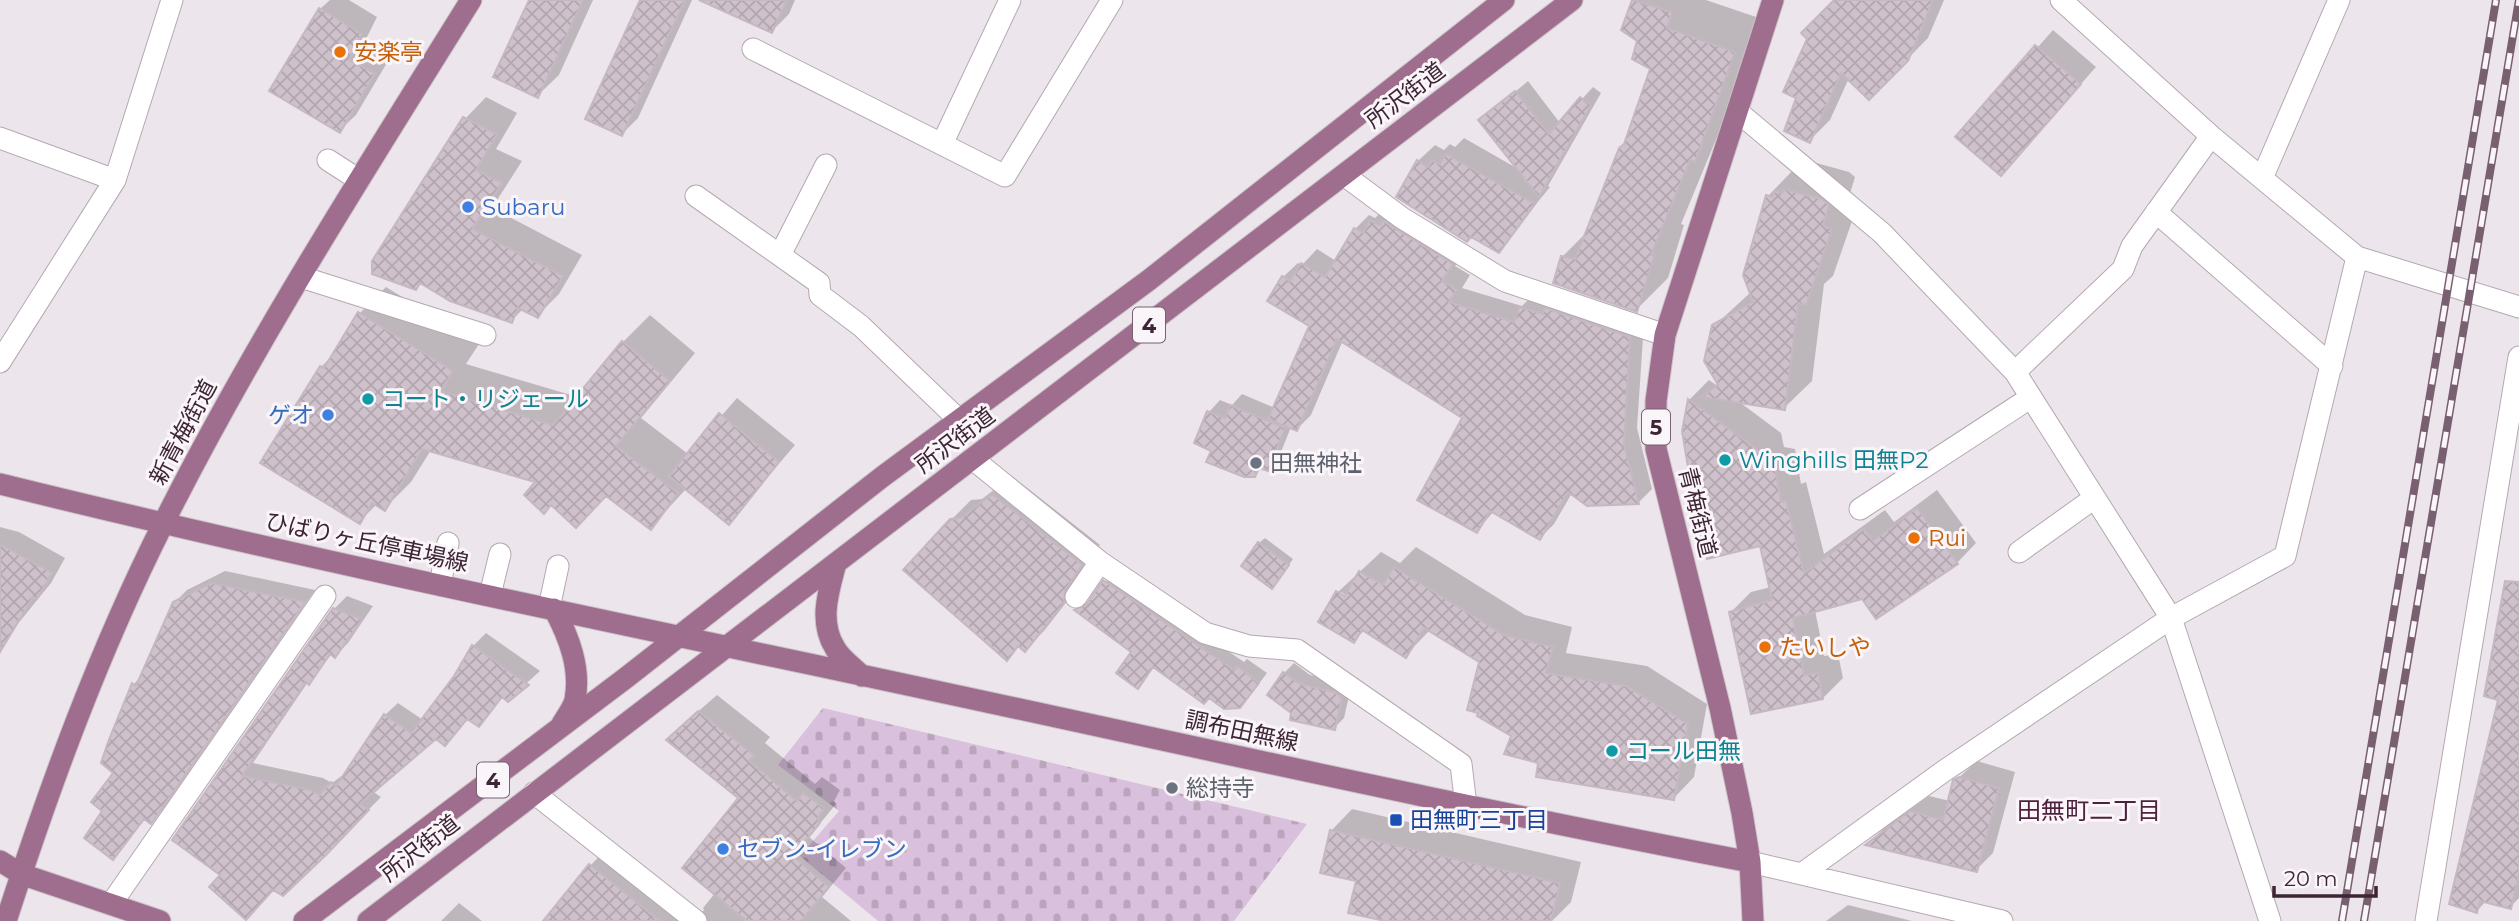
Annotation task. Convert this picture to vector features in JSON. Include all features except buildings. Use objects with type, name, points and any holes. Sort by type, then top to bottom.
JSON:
[{"type":"main road","name":"新青梅街道","points":[[6,921],[67,740],[163,525],[259,346],[471,0]]},
{"type":"main road","name":"所沢街道","points":[[304,921],[559,729],[958,419],[1149,280],[1504,0]]},
{"type":"main road","name":"所沢街道","points":[[368,921],[1572,0]]},
{"type":"main road","name":"青梅街道","points":[[1753,921],[1750,862],[1720,708],[1656,450],[1656,401],[1665,335],[1773,0]]},
{"type":"main road","name":"ひばりヶ丘停車場線","points":[[0,484],[163,525],[723,647]]},
{"type":"main road","points":[[836,563],[826,601],[826,622],[835,649],[862,676]]},
{"type":"main road","points":[[552,609],[570,639],[575,663],[575,701],[559,729]]},
{"type":"main road","name":"調布田無線","points":[[723,647],[1466,806],[1750,862]]},
{"type":"main road","points":[[0,861],[22,874],[160,921]]},
{"type":"street","points":[[2,357],[115,180],[172,0]]},
{"type":"street","points":[[942,144],[1010,0]]},
{"type":"street","points":[[753,49],[1005,176],[1112,0]]},
{"type":"street","points":[[2060,0],[2211,136],[2263,176],[2357,257],[2519,307]]},
{"type":"street","points":[[2263,176],[2339,0]]},
{"type":"street","points":[[1738,112],[1882,233],[2015,372],[2093,499],[2136,558],[2171,618],[2270,921]]},
{"type":"street","points":[[2015,372],[2123,269],[2132,246],[2211,136]]},
{"type":"street","points":[[0,138],[115,180]]},
{"type":"street","points":[[328,160],[359,180]]},
{"type":"street","points":[[780,256],[825,165]]},
{"type":"street","points":[[1344,175],[1402,218],[1505,281],[1665,335]]},
{"type":"street","points":[[696,196],[819,283],[820,295],[878,341],[958,419]]},
{"type":"street","points":[[2156,212],[2332,366]]},
{"type":"street","points":[[1803,873],[1944,771],[2171,618],[2285,556],[2357,257]]},
{"type":"street","points":[[301,277],[485,335]]},
{"type":"street","points":[[2426,921],[2519,357]]},
{"type":"street","points":[[1860,509],[2030,398]]},
{"type":"street","points":[[974,460],[1100,562],[1205,633],[1249,646],[1297,650],[1461,764],[1466,806]]},
{"type":"street","points":[[2020,552],[2093,499]]},
{"type":"street","points":[[440,585],[448,542]]},
{"type":"street","points":[[490,596],[499,554]]},
{"type":"street","points":[[1076,597],[1100,562]]},
{"type":"street","points":[[552,609],[558,566]]},
{"type":"street","points":[[111,904],[325,596]]},
{"type":"street","points":[[534,793],[696,921]]},
{"type":"street","points":[[1750,862],[2002,921]]},
{"type":"green space","points":[[823,708],[1307,824],[1234,921],[878,921],[800,856],[839,811],[778,765]]},
{"type":"railway","points":[[2342,921],[2496,0]]},
{"type":"railway","points":[[2364,921],[2519,0]]},
{"type":"place","name":"安楽亭","points":[[340,52]]},
{"type":"place","name":"Subaru","points":[[468,207]]},
{"type":"place","name":"コート・リジェール","points":[[368,399]]},
{"type":"place","name":"ゲオ","points":[[328,415]]},
{"type":"place","name":"Winghills 田無P2","points":[[1725,460]]},
{"type":"place","name":"田無神社","points":[[1256,463]]},
{"type":"place","name":"Rui","points":[[1914,538]]},
{"type":"place","name":"たいしや","points":[[1765,647]]},
{"type":"place","name":"コール田無","points":[[1612,751]]},
{"type":"place","name":"総持寺","points":[[1172,788]]},
{"type":"place","name":"田無町三丁目","points":[[1396,820]]},
{"type":"place","name":"セブン-イレブン","points":[[723,849]]},
{"type":"district","name":"田無町二丁目","points":[[2089,810]]}]
